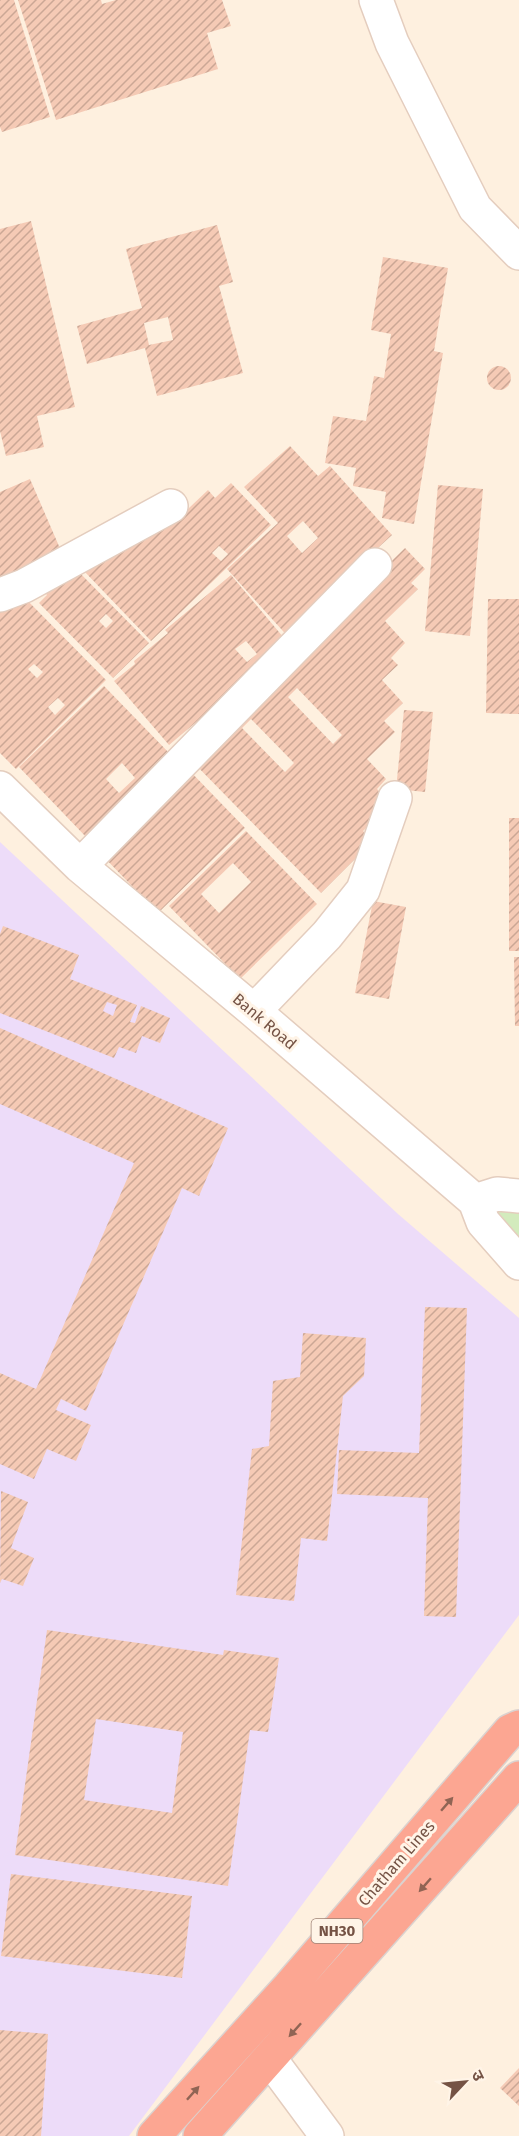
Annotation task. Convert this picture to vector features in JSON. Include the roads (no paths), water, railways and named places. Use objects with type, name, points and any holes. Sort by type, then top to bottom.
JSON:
[{"type":"highway","name":"Chatham Lines","points":[[154,2136],[297,1978],[510,1731],[519,1727]]},
{"type":"highway","name":"NH30","points":[[200,2136],[517,1782]]},
{"type":"street","points":[[376,0],[392,43],[475,208],[519,253]]},
{"type":"street","points":[[0,595],[24,586],[171,506]]},
{"type":"street","points":[[80,866],[375,565]]},
{"type":"street","name":"Bank Road","points":[[0,788],[80,866],[254,1011],[475,1201],[483,1222],[519,1263]]},
{"type":"street","points":[[254,1011],[327,935],[363,890],[395,798]]},
{"type":"street","points":[[475,1201],[497,1194],[519,1196]]},
{"type":"street","points":[[270,2059],[327,2136]]}]
